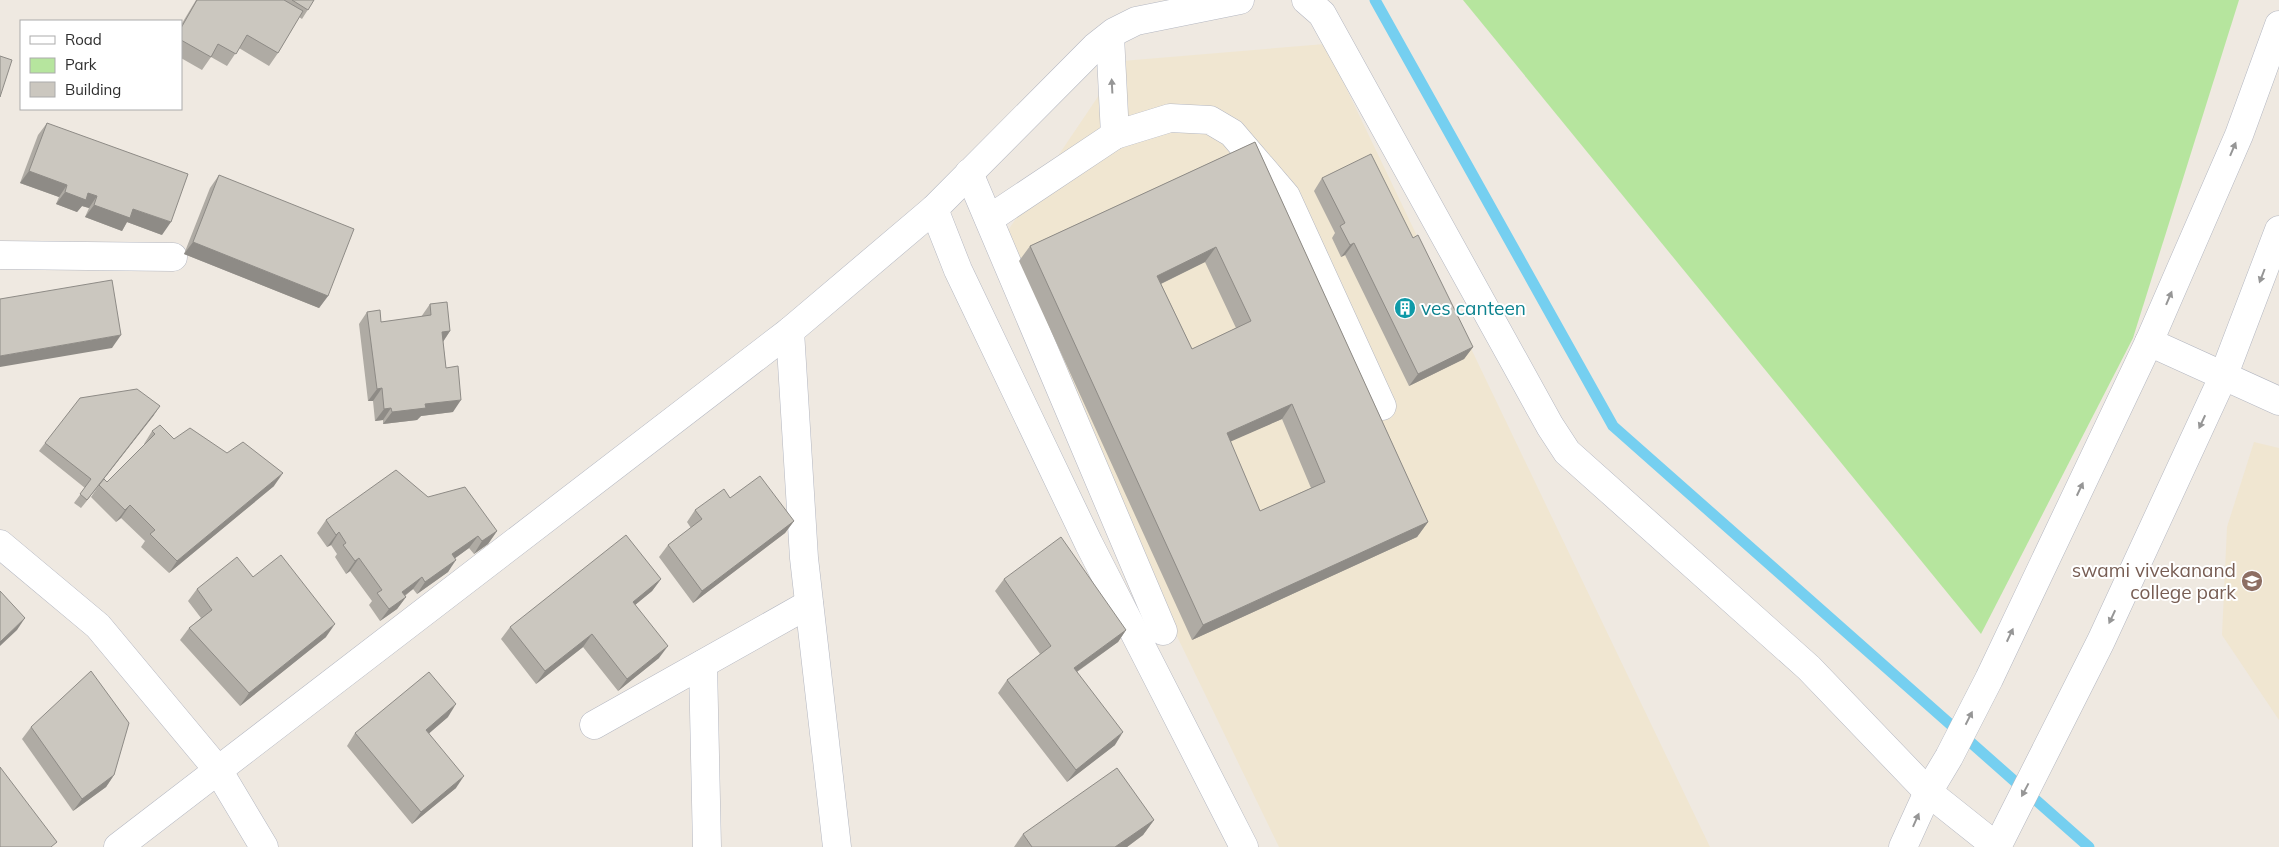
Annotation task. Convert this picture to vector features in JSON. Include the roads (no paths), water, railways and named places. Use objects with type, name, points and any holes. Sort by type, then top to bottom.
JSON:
[{"type":"street","points":[[118,847],[790,331],[934,209],[1095,47],[1136,21],[1240,0]]},
{"type":"street","points":[[1306,0],[1322,14],[1550,426],[1567,452],[1808,668],[1928,792],[1997,847],[2101,641],[2223,377],[2279,230]]},
{"type":"street","points":[[1904,847],[1928,792],[1949,757],[1989,679],[2149,342],[2239,136],[2279,25]]},
{"type":"street","points":[[1110,36],[1115,135]]},
{"type":"street","points":[[988,219],[1115,135],[1170,118],[1210,120],[1232,133],[1286,196],[1382,406]]},
{"type":"street","points":[[969,173],[1163,631]]},
{"type":"street","points":[[934,209],[958,270],[1089,544],[1238,844]]},
{"type":"street","points":[[0,255],[174,257]]},
{"type":"street","points":[[790,331],[804,558],[837,847]]},
{"type":"street","points":[[2149,342],[2279,401]]},
{"type":"street","points":[[0,544],[98,626],[218,770],[264,847]]},
{"type":"street","points":[[594,725],[809,604]]},
{"type":"street","points":[[703,664],[707,847]]},
{"type":"waterway","points":[[1375,0],[1613,426],[2089,847]]},
{"type":"place","name":"ves canteen","points":[[1405,308]]},
{"type":"place","name":"swami vivekanand college park","points":[[2252,581]]}]
